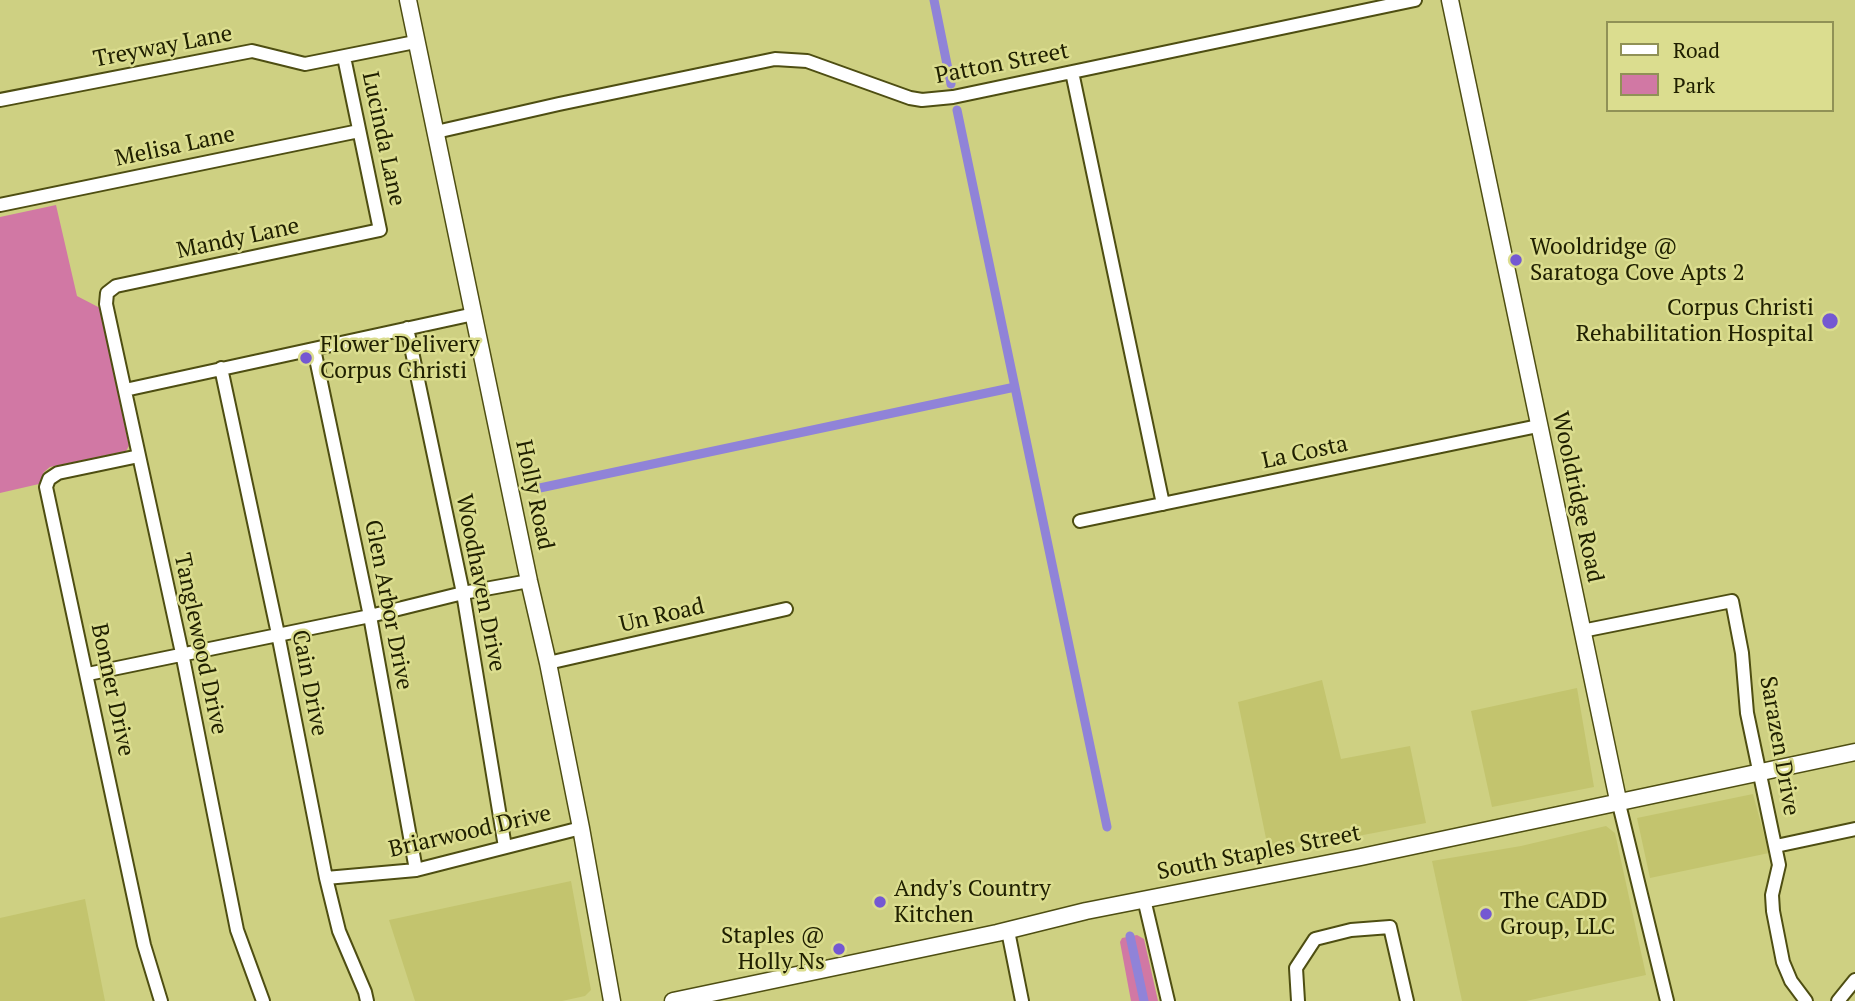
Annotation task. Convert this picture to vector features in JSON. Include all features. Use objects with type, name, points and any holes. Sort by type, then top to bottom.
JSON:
[{"type":"main road","name":"Holly Road","points":[[408,0],[548,663],[612,1001]]},
{"type":"main road","name":"Wooldridge Road","points":[[1450,0],[1618,800]]},
{"type":"main road","name":"South Staples Street","points":[[673,1001],[1008,931],[1070,914],[1362,857],[1618,800],[1855,752]]},
{"type":"street","name":"Patton Street","points":[[436,132],[775,59],[807,61],[895,94],[922,100],[953,97],[1415,0]]},
{"type":"street","name":"Treyway Lane","points":[[0,100],[252,51],[305,64],[415,42]]},
{"type":"street","name":"Lucinda Lane","points":[[344,57],[380,230]]},
{"type":"street","points":[[1072,72],[1163,504]]},
{"type":"street","name":"Melisa Lane","points":[[0,205],[359,131]]},
{"type":"street","name":"Mandy Lane","points":[[107,293],[116,286],[380,230]]},
{"type":"street","name":"Tanglewood Drive","points":[[107,293],[106,304],[182,653],[237,930],[263,1001]]},
{"type":"street","points":[[125,390],[474,314]]},
{"type":"street","name":"Woodhaven Drive","points":[[407,328],[463,593],[505,847]]},
{"type":"street","name":"Glen Arbor Drive","points":[[314,349],[370,616],[416,870]]},
{"type":"street","name":"Cain Drive","points":[[221,368],[278,634],[326,878],[339,931],[367,1001]]},
{"type":"street","name":"La Costa","points":[[1080,521],[1538,426]]},
{"type":"street","name":"Bonner Drive","points":[[139,456],[58,473],[49,479],[46,487],[144,945],[161,1001]]},
{"type":"street","points":[[88,674],[529,581]]},
{"type":"street","name":"Sarazen Drive","points":[[1582,631],[1732,601],[1742,653],[1747,713],[1779,865],[1772,895],[1773,911],[1783,962],[1791,981],[1806,1001]]},
{"type":"street","name":"Un Road","points":[[548,663],[786,609]]},
{"type":"street","name":"Wooldridge Road","points":[[1618,800],[1667,1001]]},
{"type":"street","name":"Briarwood Drive","points":[[326,878],[416,870],[581,828]]},
{"type":"street","points":[[1776,846],[1855,829]]},
{"type":"street","points":[[1144,900],[1168,1001]]},
{"type":"street","points":[[1298,1001],[1296,968],[1315,939],[1343,932],[1390,927],[1407,1001]]},
{"type":"street","points":[[1008,931],[1022,1001]]},
{"type":"street","points":[[1838,1001],[1855,980]]},
{"type":"shaded area","points":[[1322,680],[1341,759],[1410,746],[1426,823],[1269,853],[1238,702]]},
{"type":"shaded area","points":[[1577,688],[1594,787],[1492,807],[1471,711]]},
{"type":"shaded area","points":[[1753,794],[1769,853],[1650,878],[1637,818]]},
{"type":"shaded area","points":[[1606,826],[1615,833],[1646,975],[1526,1001],[1462,1001],[1432,861],[1521,846]]},
{"type":"shaded area","points":[[571,881],[591,990],[585,996],[562,1001],[415,1001],[389,920]]},
{"type":"shaded area","points":[[85,899],[105,1001],[0,1001],[0,918]]},
{"type":"green space","points":[[56,205],[77,296],[100,308],[129,446],[126,451],[50,467],[44,472],[39,484],[0,493],[0,217]]},
{"type":"green space","points":[[1137,935],[1144,939],[1158,1001],[1131,1001],[1120,942],[1122,938]]},
{"type":"waterway","points":[[934,0],[951,84]]},
{"type":"waterway","points":[[957,110],[1107,827]]},
{"type":"waterway","points":[[535,489],[1015,387]]},
{"type":"waterway","points":[[1130,936],[1144,1001]]},
{"type":"place","name":"Wooldridge @ Saratoga Cove Apts 2","points":[[1516,260]]},
{"type":"place","name":"Corpus Christi Rehabilitation Hospital","points":[[1830,321]]},
{"type":"place","name":"Flower Delivery Corpus Christi","points":[[306,358]]},
{"type":"place","name":"Andy's Country Kitchen","points":[[880,902]]},
{"type":"place","name":"The CADD Group, LLC","points":[[1486,914]]},
{"type":"place","name":"Staples @ Holly Ns","points":[[839,949]]}]
